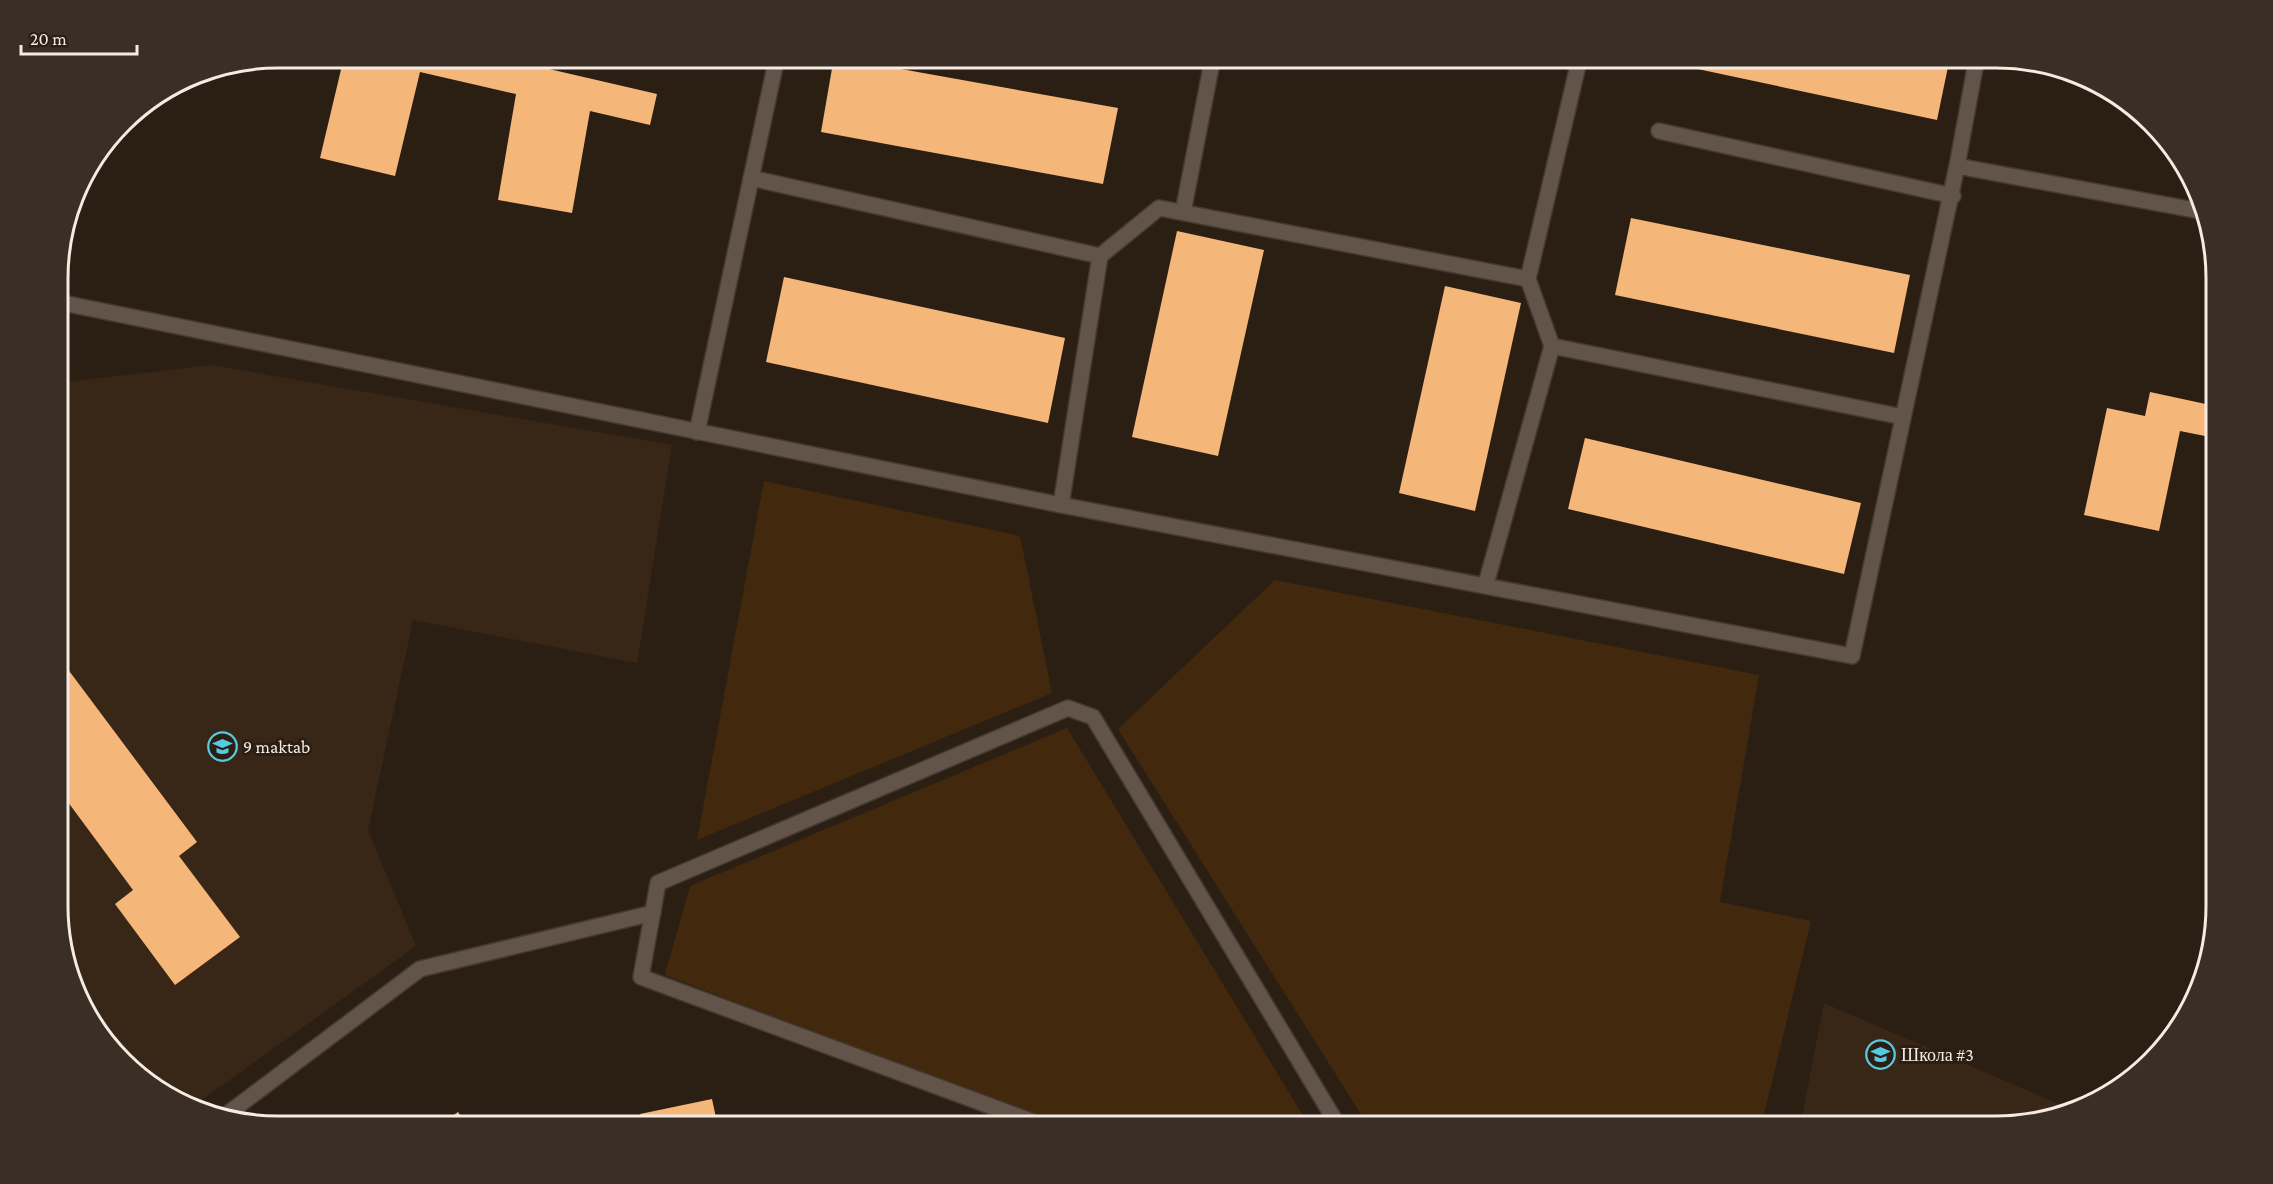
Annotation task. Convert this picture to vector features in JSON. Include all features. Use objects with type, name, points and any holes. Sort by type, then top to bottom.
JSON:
[{"type":"lane","points":[[697,432],[775,68]]},
{"type":"lane","points":[[1183,212],[1212,68]]},
{"type":"lane","points":[[1486,584],[1552,346],[1528,279],[1578,68]]},
{"type":"lane","points":[[68,304],[1061,505],[1486,584],[1852,656],[1953,196],[1975,68]]},
{"type":"lane","points":[[1659,131],[1953,196]]},
{"type":"lane","points":[[1957,166],[2194,210]]},
{"type":"lane","points":[[752,178],[1100,256]]},
{"type":"lane","points":[[1061,505],[1100,256],[1159,208],[1528,279]]},
{"type":"lane","points":[[1552,346],[1904,417]]},
{"type":"lane","points":[[1017,1116],[641,977],[658,883],[1068,708],[1094,717],[1332,1116]]},
{"type":"lane","points":[[231,1111],[420,969],[652,913]]},
{"type":"shaded area","name":"9 maktab","points":[[211,365],[672,445],[637,663],[413,620],[368,830],[416,946],[199,1102],[150,1073],[129,1055],[111,1034],[83,987],[69,934],[68,382]]},
{"type":"shaded area","points":[[764,481],[1020,536],[1052,693],[697,840]]},
{"type":"shaded area","points":[[1275,580],[1759,675],[1720,902],[1811,921],[1764,1116],[1362,1116],[1118,729]]},
{"type":"shaded area","points":[[1067,728],[1303,1116],[1035,1116],[665,975],[690,886]]},
{"type":"shaded area","name":"Школа #3","points":[[1824,1003],[2062,1105],[2009,1116],[1802,1116]]},
{"type":"building","points":[[341,68],[545,68],[657,94],[650,125],[590,111],[572,213],[498,200],[516,94],[420,72],[395,176],[320,158]]},
{"type":"building","points":[[832,68],[895,68],[1118,108],[1103,184],[821,132]]},
{"type":"building","points":[[1693,68],[1948,68],[1937,120]]},
{"type":"building","points":[[1631,218],[1910,275],[1894,353],[1615,295]]},
{"type":"building","points":[[1177,231],[1264,250],[1218,456],[1132,437]]},
{"type":"building","points":[[784,277],[1065,338],[1048,423],[766,362]]},
{"type":"building","points":[[1445,286],[1521,303],[1475,511],[1399,493]]},
{"type":"building","points":[[2150,392],[2206,404],[2206,436],[2180,431],[2159,531],[2084,515],[2107,408],[2145,416]]},
{"type":"building","points":[[1585,438],[1861,503],[1844,574],[1568,509]]},
{"type":"building","points":[[68,669],[197,842],[179,856],[240,937],[175,985],[115,904],[133,890],[68,802]]},
{"type":"building","points":[[712,1099],[716,1116],[640,1116],[640,1114]]},
{"type":"place","name":"9 maktab","points":[[222,747]]},
{"type":"place","name":"Школа #3","points":[[1880,1055]]}]
